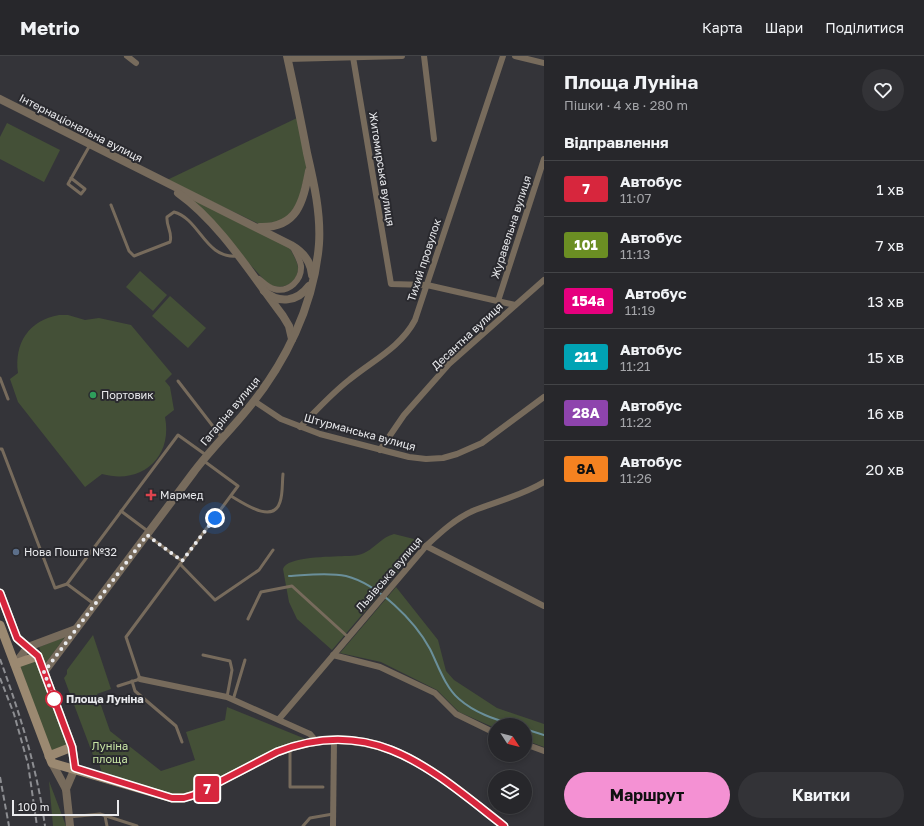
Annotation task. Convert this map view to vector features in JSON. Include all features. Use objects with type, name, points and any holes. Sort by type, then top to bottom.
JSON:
[{"type":"main road","points":[[0,593],[17,638],[38,656],[72,747],[75,768]]},
{"type":"main road","points":[[0,625],[50,759],[172,798],[184,798],[194,795],[277,752],[290,747],[316,741],[334,740],[367,743],[403,754],[449,783],[504,826]]},
{"type":"main road","points":[[15,664],[38,656]]},
{"type":"main road","points":[[50,759],[72,747]]},
{"type":"street","points":[[127,56],[136,63]]},
{"type":"street","points":[[287,57],[402,56]]},
{"type":"street","points":[[424,56],[434,139]]},
{"type":"street","name":"Тихий провулок","points":[[300,427],[349,379],[405,335],[415,320],[503,56]]},
{"type":"street","points":[[515,56],[544,63]]},
{"type":"street","name":"Гагаріна вулиця","points":[[44,672],[205,458],[254,401],[278,368],[292,340],[312,280],[319,246],[320,227],[310,166],[287,57]]},
{"type":"street","name":"Житомирська вулиця","points":[[353,57],[391,284],[427,285]]},
{"type":"street","name":"Інтернаціональна вулиця","points":[[0,99],[152,176]]},
{"type":"street","name":"Журавельна вулиця","points":[[498,301],[544,160]]},
{"type":"street","points":[[258,227],[278,225],[295,213],[304,195],[310,166]]},
{"type":"street","points":[[152,176],[258,227],[291,245],[305,256],[309,263],[312,280],[304,293],[291,299],[276,299],[264,291]]},
{"type":"street","points":[[152,176],[188,200],[204,215],[287,321],[292,332],[292,340]]},
{"type":"street","points":[[237,256],[265,285],[274,289],[284,290],[293,285],[300,272],[300,262],[291,245]]},
{"type":"street","name":"Десантна вулиця","points":[[380,450],[404,415],[449,364],[544,280]]},
{"type":"street","points":[[427,285],[515,305]]},
{"type":"street","name":"Штурманська вулиця","points":[[254,401],[281,419],[300,427],[380,450],[426,459],[443,458],[457,454],[482,443],[544,397]]},
{"type":"street","name":"Львівська вулиця","points":[[280,719],[426,546],[455,521],[474,510],[538,486],[544,482]]},
{"type":"street","points":[[538,486],[544,491]]},
{"type":"street","points":[[426,546],[544,606]]},
{"type":"street","points":[[15,664],[28,647],[76,629]]},
{"type":"street","points":[[333,656],[380,667],[435,693],[456,714],[488,730]]},
{"type":"street","points":[[140,679],[226,697],[280,719],[310,734],[316,741]]},
{"type":"street","points":[[333,826],[334,740]]},
{"type":"street","points":[[532,747],[544,751]]},
{"type":"street","points":[[50,759],[66,789],[70,826]]},
{"type":"street","points":[[66,789],[75,768]]},
{"type":"lane","points":[[71,178],[85,189],[81,194],[68,184],[71,178],[90,145]]},
{"type":"lane","points":[[112,205],[129,251],[134,256],[170,242],[172,236],[166,222],[167,217],[174,212],[184,218],[216,251],[228,257],[237,256]]},
{"type":"lane","points":[[0,378],[8,399]]},
{"type":"lane","points":[[178,381],[222,438]]},
{"type":"lane","points":[[0,449],[2,449],[55,588],[67,584],[178,435],[238,486],[126,637],[140,679],[118,686]]},
{"type":"lane","points":[[231,496],[259,511],[267,512],[275,510],[280,503],[283,474]]},
{"type":"lane","points":[[121,511],[181,563],[215,600],[259,570],[273,550]]},
{"type":"lane","points":[[67,584],[95,605]]},
{"type":"lane","points":[[248,619],[261,592],[292,586],[348,637]]},
{"type":"lane","points":[[203,655],[230,661],[232,670],[226,697]]},
{"type":"lane","points":[[233,701],[245,660]]},
{"type":"lane","points":[[132,681],[135,691],[176,726],[182,742]]},
{"type":"lane","points":[[290,747],[290,788],[323,787]]},
{"type":"lane","points":[[69,817],[100,814],[137,826]]},
{"type":"lane","points":[[303,826],[310,818],[333,814]]},
{"type":"lane","points":[[105,816],[107,826]]},
{"type":"green space","points":[[297,118],[307,165],[298,203],[286,218],[277,222],[259,224],[167,180]]},
{"type":"green space","points":[[7,123],[60,150],[44,182],[0,159],[0,137]]},
{"type":"green space","points":[[187,195],[289,247],[296,259],[298,267],[295,278],[292,282],[288,285],[277,287],[267,283]]},
{"type":"green space","points":[[140,271],[167,295],[153,311],[126,287]]},
{"type":"green space","points":[[170,296],[206,328],[188,348],[152,316]]},
{"type":"green space","name":"Портовик","points":[[59,315],[68,315],[85,320],[99,318],[131,325],[172,374],[165,381],[170,387],[174,410],[165,417],[166,432],[164,445],[159,456],[151,465],[141,472],[129,476],[102,474],[85,487],[18,402],[10,379],[18,373],[18,352],[21,343],[32,328],[39,322]]},
{"type":"green space","points":[[394,534],[414,539],[418,547],[416,551],[332,650],[297,619],[289,602],[283,569],[286,565],[301,559],[352,556],[361,554],[370,550],[386,537]]},
{"type":"green space","points":[[396,587],[438,640],[446,671],[454,680],[497,708],[526,718],[488,718],[488,725],[459,712],[437,690],[381,662],[340,653]]},
{"type":"green space","name":"Луніна площа","points":[[93,635],[111,689],[97,694],[110,731],[161,771],[195,760],[186,732],[225,720],[227,707],[308,740],[275,749],[193,793],[178,796],[103,775],[99,764],[96,763],[64,678],[67,674],[67,670]]},
{"type":"green space","points":[[65,637],[45,664],[39,647]]},
{"type":"green space","points":[[36,660],[67,745],[51,751],[20,666]]},
{"type":"green space","points":[[532,720],[544,724],[544,747],[532,743]]},
{"type":"green space","points":[[49,781],[66,826],[53,826]]},
{"type":"waterway","points":[[289,576],[318,574],[346,576],[358,580],[383,595],[405,616],[423,638],[454,694],[465,704],[492,718]]},
{"type":"waterway","points":[[532,731],[544,735]]},
{"type":"railway","points":[[0,659],[33,762],[45,826]]},
{"type":"railway","points":[[0,678],[14,714],[28,764],[37,826]]},
{"type":"railway","points":[[0,777],[9,826]]},
{"type":"bus line","name":"7","points":[[0,593],[17,638],[38,656],[72,747],[75,768],[93,775],[178,799],[194,795],[277,752],[290,747],[316,741],[334,740],[367,743],[393,750],[422,764],[504,826]]},
{"type":"place","name":"Портовик","points":[[93,395]]},
{"type":"place","name":"Мармед","points":[[151,495]]},
{"type":"place","name":"Нова Пошта №32","points":[[16,552]]},
{"type":"place","name":"Площа Луніна","points":[[54,699]]},
{"type":"route","points":[[54,699],[44,672],[147,535],[182,561],[215,518]]}]
